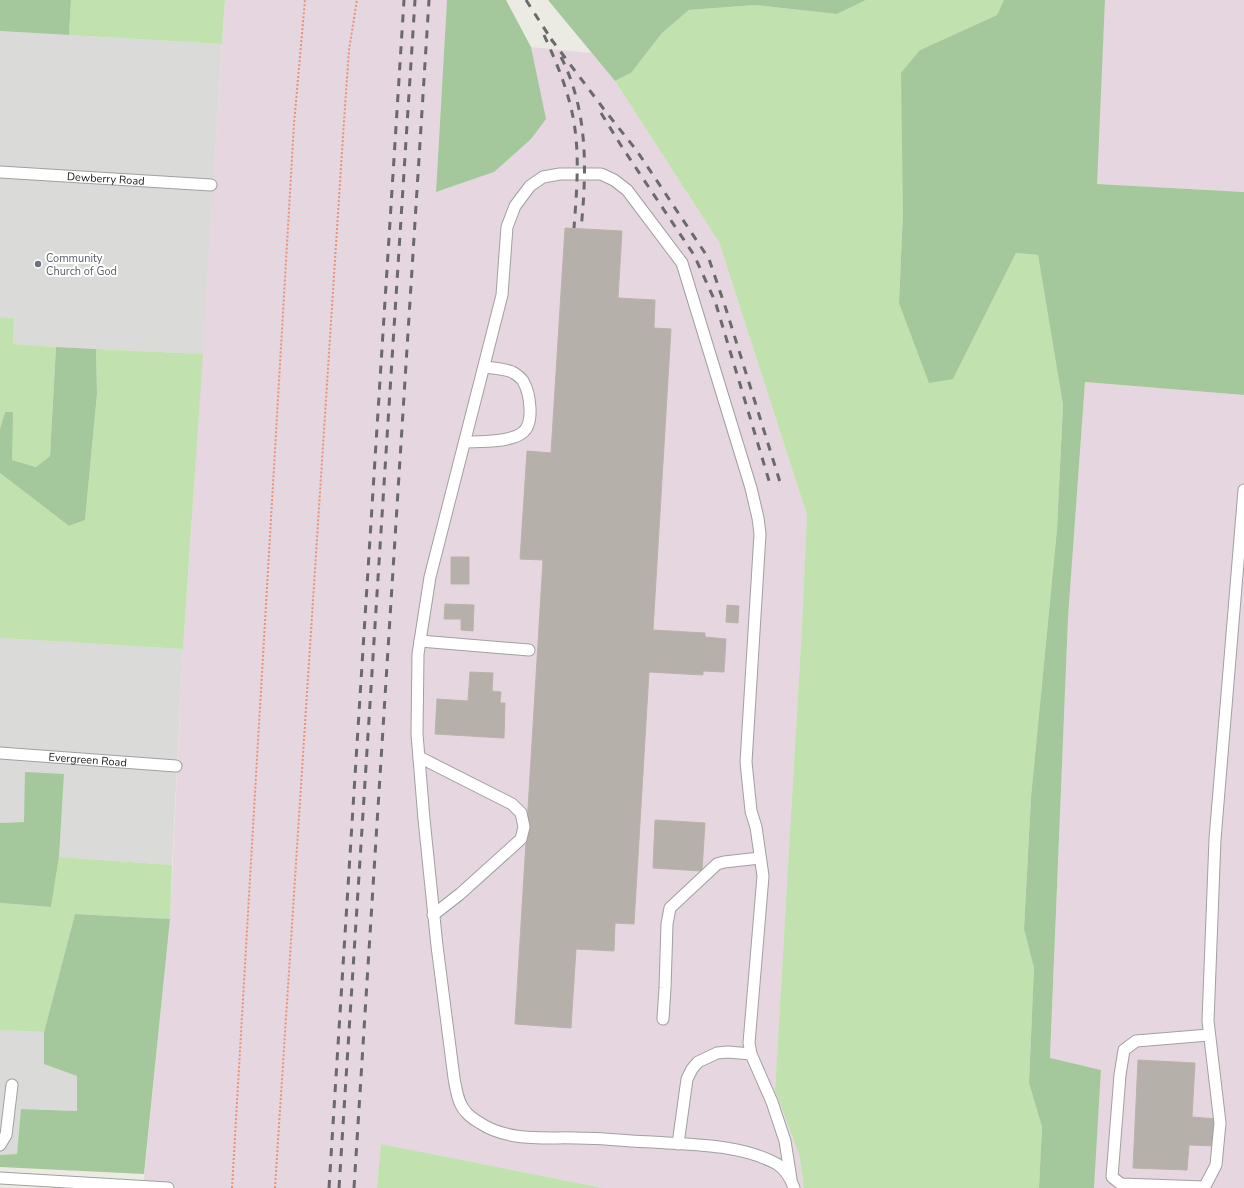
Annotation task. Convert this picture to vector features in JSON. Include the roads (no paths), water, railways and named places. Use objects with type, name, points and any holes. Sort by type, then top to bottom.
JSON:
[{"type":"street","name":"Dewberry Road","points":[[0,172],[211,185]]},
{"type":"street","points":[[560,174],[601,174],[614,180],[627,190],[682,263],[751,488],[760,534],[746,762],[751,812],[756,827],[763,876],[749,1043],[751,1054],[772,1102],[784,1141],[792,1183],[778,1165],[743,1152],[707,1146],[578,1138],[537,1138],[513,1136],[490,1129],[465,1112],[459,1099],[454,1078],[433,915],[417,734],[418,654],[430,577],[502,295],[507,227],[515,206],[530,186],[543,177],[560,174]]},
{"type":"street","points":[[465,442],[505,440],[523,433],[530,422],[528,391],[523,380],[512,372],[484,367]]},
{"type":"street","points":[[1209,1035],[1136,1041],[1124,1050],[1120,1075],[1112,1177],[1121,1184],[1204,1188],[1216,1165],[1220,1123],[1208,1021],[1215,839],[1244,490]]},
{"type":"street","points":[[420,641],[529,650]]},
{"type":"street","name":"Evergreen Road","points":[[0,753],[176,766]]},
{"type":"street","points":[[419,757],[512,804],[521,813],[524,828],[521,839],[460,894],[433,915]]},
{"type":"street","points":[[663,1019],[666,924],[670,908],[717,864],[760,858]]},
{"type":"street","points":[[678,1144],[687,1079],[692,1069],[698,1062],[717,1053],[728,1052],[751,1054]]},
{"type":"street","points":[[0,1145],[6,1135],[12,1085]]},
{"type":"street","points":[[0,1178],[168,1188]]},
{"type":"railway","points":[[329,1188],[404,0]]},
{"type":"railway","points":[[339,1188],[415,0]]},
{"type":"railway","points":[[354,1188],[429,0]]},
{"type":"railway","points":[[526,0],[553,42]]},
{"type":"railway","points":[[544,35],[568,95],[576,135],[577,166],[574,228]]},
{"type":"railway","points":[[551,39],[637,151],[709,259],[780,482]]},
{"type":"railway","points":[[561,57],[570,77],[581,119],[584,163],[581,229]]},
{"type":"railway","points":[[601,113],[694,255],[715,301],[770,484]]},
{"type":"place","name":"Community Church of God","points":[[38,264]]}]
